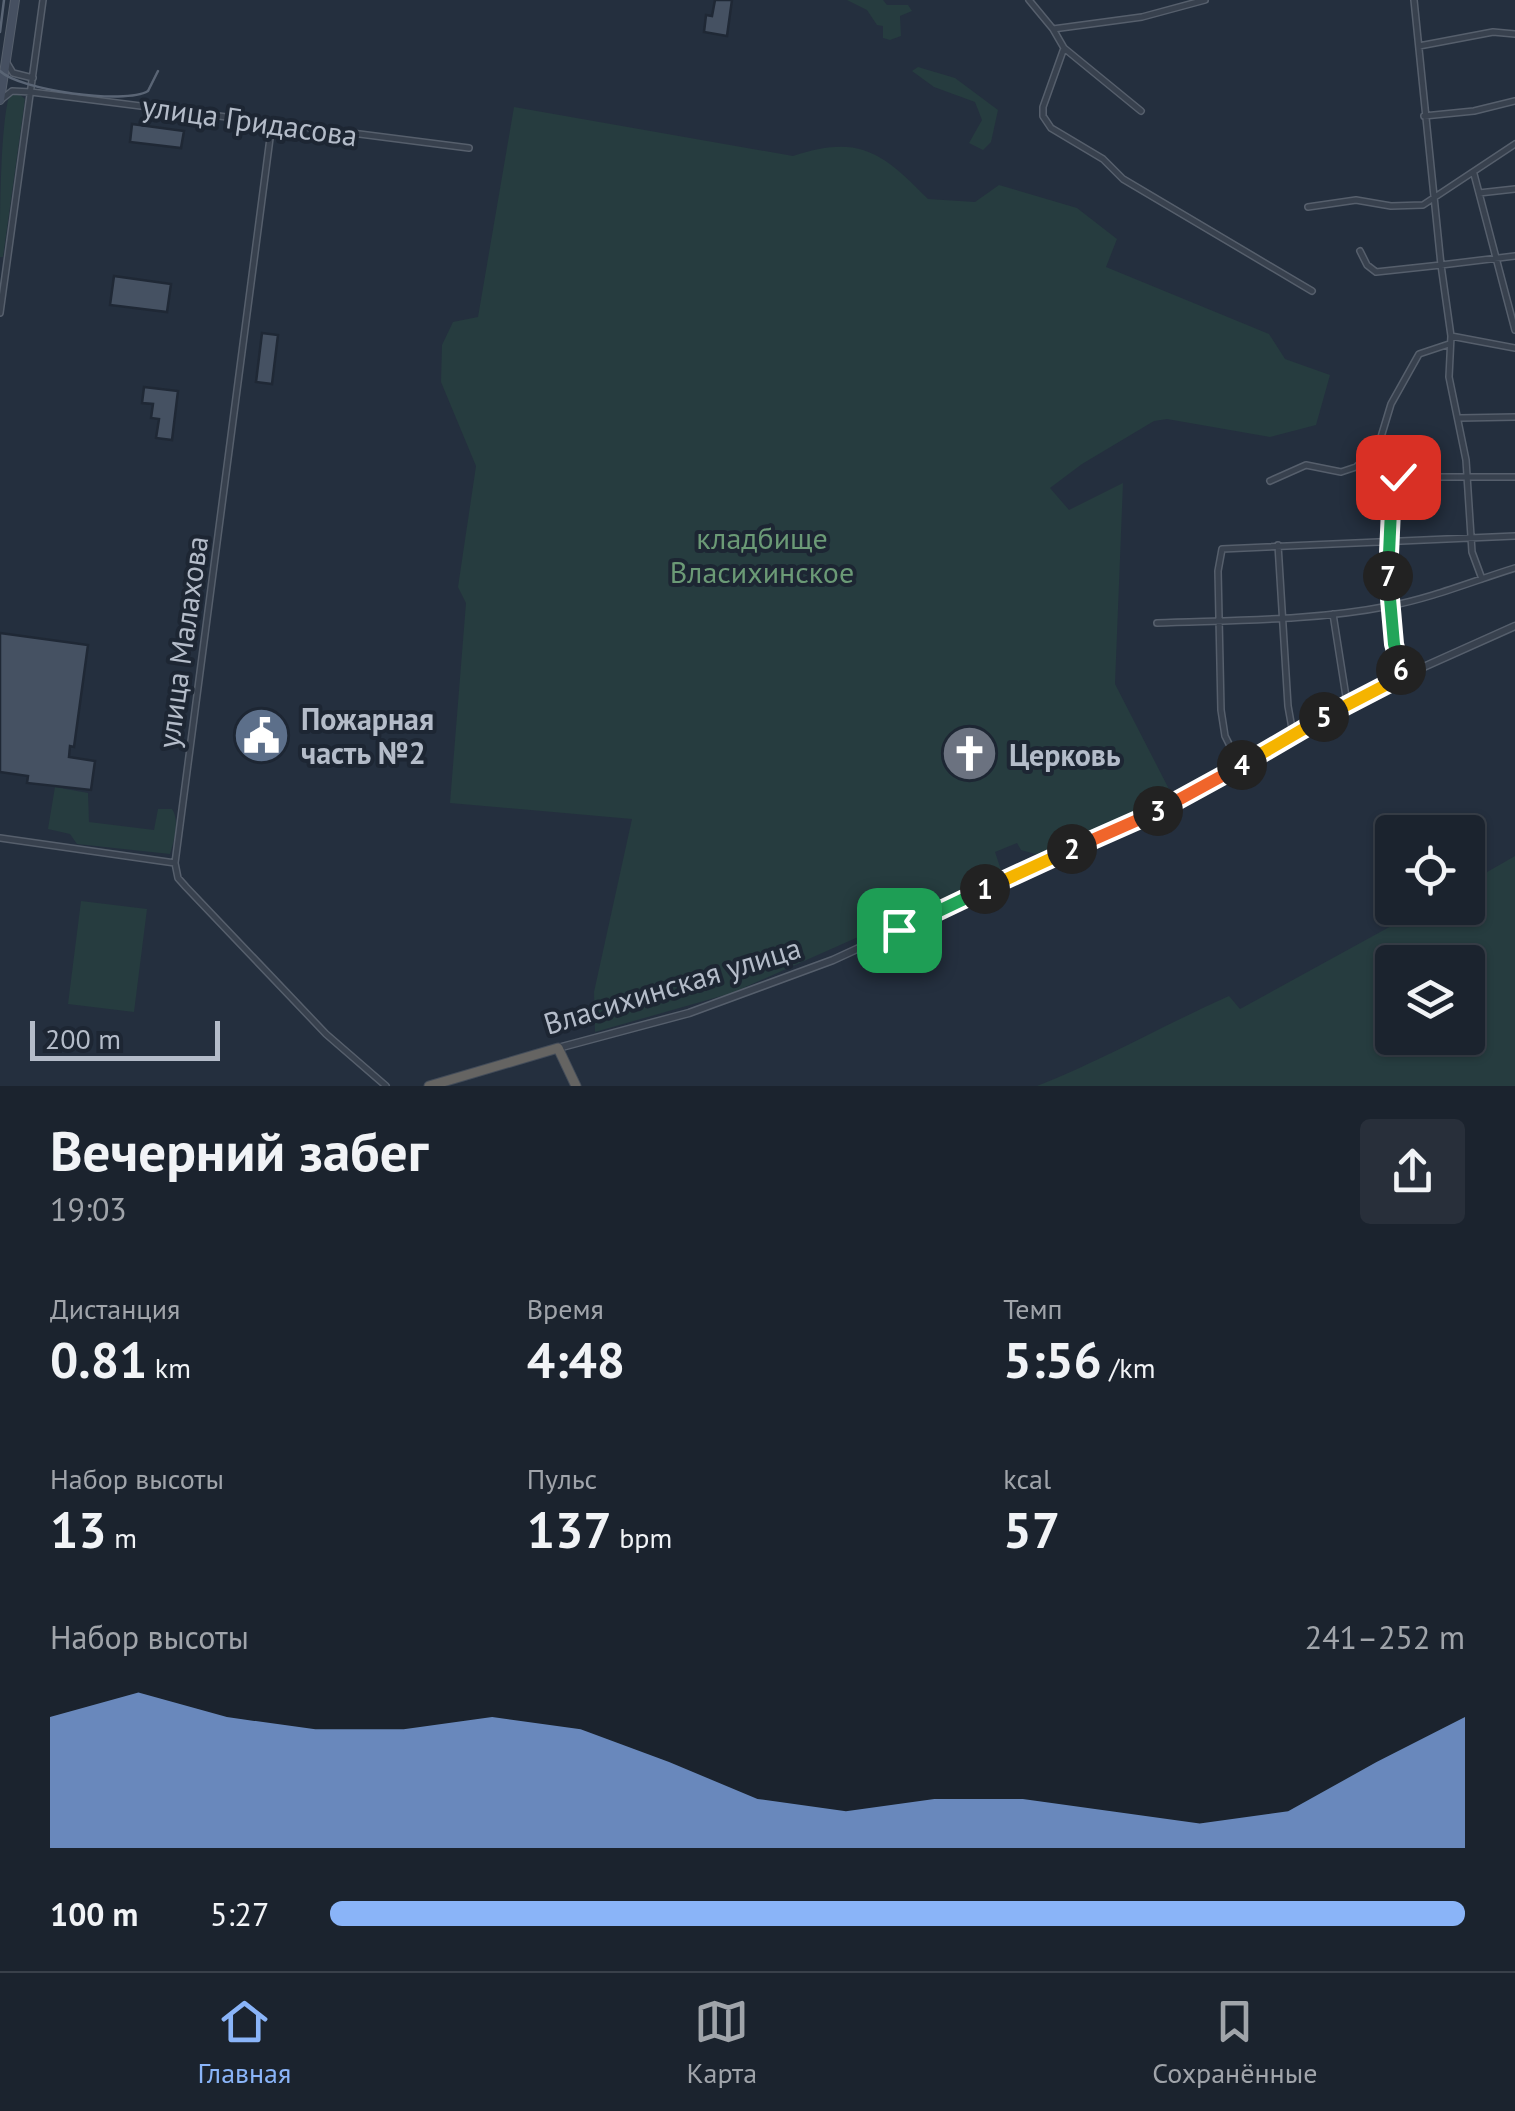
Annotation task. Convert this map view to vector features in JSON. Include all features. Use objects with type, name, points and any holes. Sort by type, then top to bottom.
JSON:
[{"type":"highway","name":"Власихинская улица","points":[[429,1086],[558,1048]]},
{"type":"highway","points":[[558,1048],[576,1086]]},
{"type":"main road","points":[[0,101],[15,0]]},
{"type":"street","points":[[0,313],[43,0]]},
{"type":"street","points":[[1029,0],[1064,48],[1141,111]]},
{"type":"street","points":[[1053,30],[1142,16],[1205,0]]},
{"type":"street","points":[[1414,0],[1450,336],[1450,377],[1460,418],[1472,552],[1482,578]]},
{"type":"street","points":[[1418,46],[1493,32],[1515,34]]},
{"type":"street","points":[[1064,48],[1044,106],[1044,116],[1051,128],[1102,159],[1150,196],[1312,290]]},
{"type":"street","points":[[6,60],[13,73],[33,78]]},
{"type":"street","points":[[0,101],[7,92],[31,92]]},
{"type":"street","name":"улица Гридасова","points":[[31,92],[469,148]]},
{"type":"street","points":[[1424,116],[1474,111],[1515,101]]},
{"type":"street","name":"улица Малахова","points":[[175,863],[272,123]]},
{"type":"street","points":[[1308,207],[1356,200],[1406,207],[1423,205],[1515,144]]},
{"type":"street","points":[[1474,174],[1515,330]]},
{"type":"street","points":[[1479,193],[1515,189]]},
{"type":"street","points":[[1360,251],[1366,265],[1376,272],[1515,256]]},
{"type":"street","points":[[1450,336],[1515,348]]},
{"type":"street","points":[[1270,480],[1306,465],[1341,472],[1356,467],[1378,447],[1392,404],[1419,354],[1448,344]]},
{"type":"street","points":[[1460,418],[1515,416]]},
{"type":"street","points":[[1403,676],[1389,606],[1386,542],[1393,480],[1467,475],[1515,477]]},
{"type":"street","points":[[1240,766],[1225,736],[1221,710],[1222,549],[1515,536]]},
{"type":"street","points":[[1278,545],[1281,617],[1294,734]]},
{"type":"street","points":[[1157,623],[1333,614],[1389,606],[1515,568]]},
{"type":"street","points":[[1333,614],[1347,703]]},
{"type":"street","name":"Власихинская улица","points":[[558,1048],[688,1013],[806,971],[1150,815],[1347,703],[1515,626]]},
{"type":"street","points":[[0,838],[175,863],[178,878],[186,888],[326,1034],[386,1084]]},
{"type":"green space","points":[[847,0],[883,0],[887,5],[908,5],[912,11],[900,16],[901,36],[890,40],[883,38],[883,26],[877,25],[867,10]]},
{"type":"green space","points":[[918,67],[955,78],[998,110],[991,142],[983,150],[969,143],[982,120],[975,102],[934,87],[912,71]]},
{"type":"green space","points":[[19,94],[25,99],[0,257],[4,130],[9,96]]},
{"type":"green space","name":"кладбище Власихинское","points":[[514,107],[793,156],[835,147],[853,148],[897,169],[928,199],[975,202],[999,185],[1077,208],[1117,239],[1106,267],[1269,334],[1285,359],[1330,375],[1316,425],[1270,437],[1167,419],[1154,421],[1050,488],[1069,510],[1123,483],[1115,684],[1173,797],[1046,857],[1021,850],[1017,843],[995,852],[1002,873],[732,993],[595,1032],[594,992],[632,819],[450,803],[466,603],[458,587],[476,466],[441,382],[442,345],[453,322],[478,317]]},
{"type":"green space","points":[[55,787],[88,793],[89,822],[154,830],[158,809],[172,809],[176,825],[170,854],[77,844],[70,834],[48,829]]},
{"type":"green space","points":[[1515,856],[1515,1086],[1037,1086],[1229,996],[1240,1009],[1393,925],[1485,925],[1485,873]]},
{"type":"green space","points":[[81,901],[147,909],[134,1012],[68,1004]]},
{"type":"building","points":[[715,0],[732,0],[727,36],[704,32],[706,15],[712,16]]},
{"type":"building","points":[[132,124],[184,131],[181,148],[130,142]]},
{"type":"building","points":[[114,276],[171,284],[167,312],[110,305]]},
{"type":"building","points":[[262,333],[278,335],[272,384],[256,382]]},
{"type":"building","points":[[144,387],[178,391],[172,440],[156,438],[159,419],[151,418],[153,404],[142,403]]},
{"type":"building","points":[[0,633],[88,645],[74,747],[70,746],[69,757],[95,761],[91,790],[27,783],[28,776],[0,772]]},
{"type":"tram line","points":[[0,32],[4,0]]},
{"type":"tram line","points":[[0,71],[28,84],[96,96],[148,91],[158,71]]},
{"type":"place","name":"Пожарная часть №2","points":[[262,735]]},
{"type":"place","name":"Церковь","points":[[970,754]]},
{"type":"route","points":[[899,930],[1178,801],[1347,703],[1403,676],[1389,606],[1386,542],[1393,480],[1398,477]]}]
